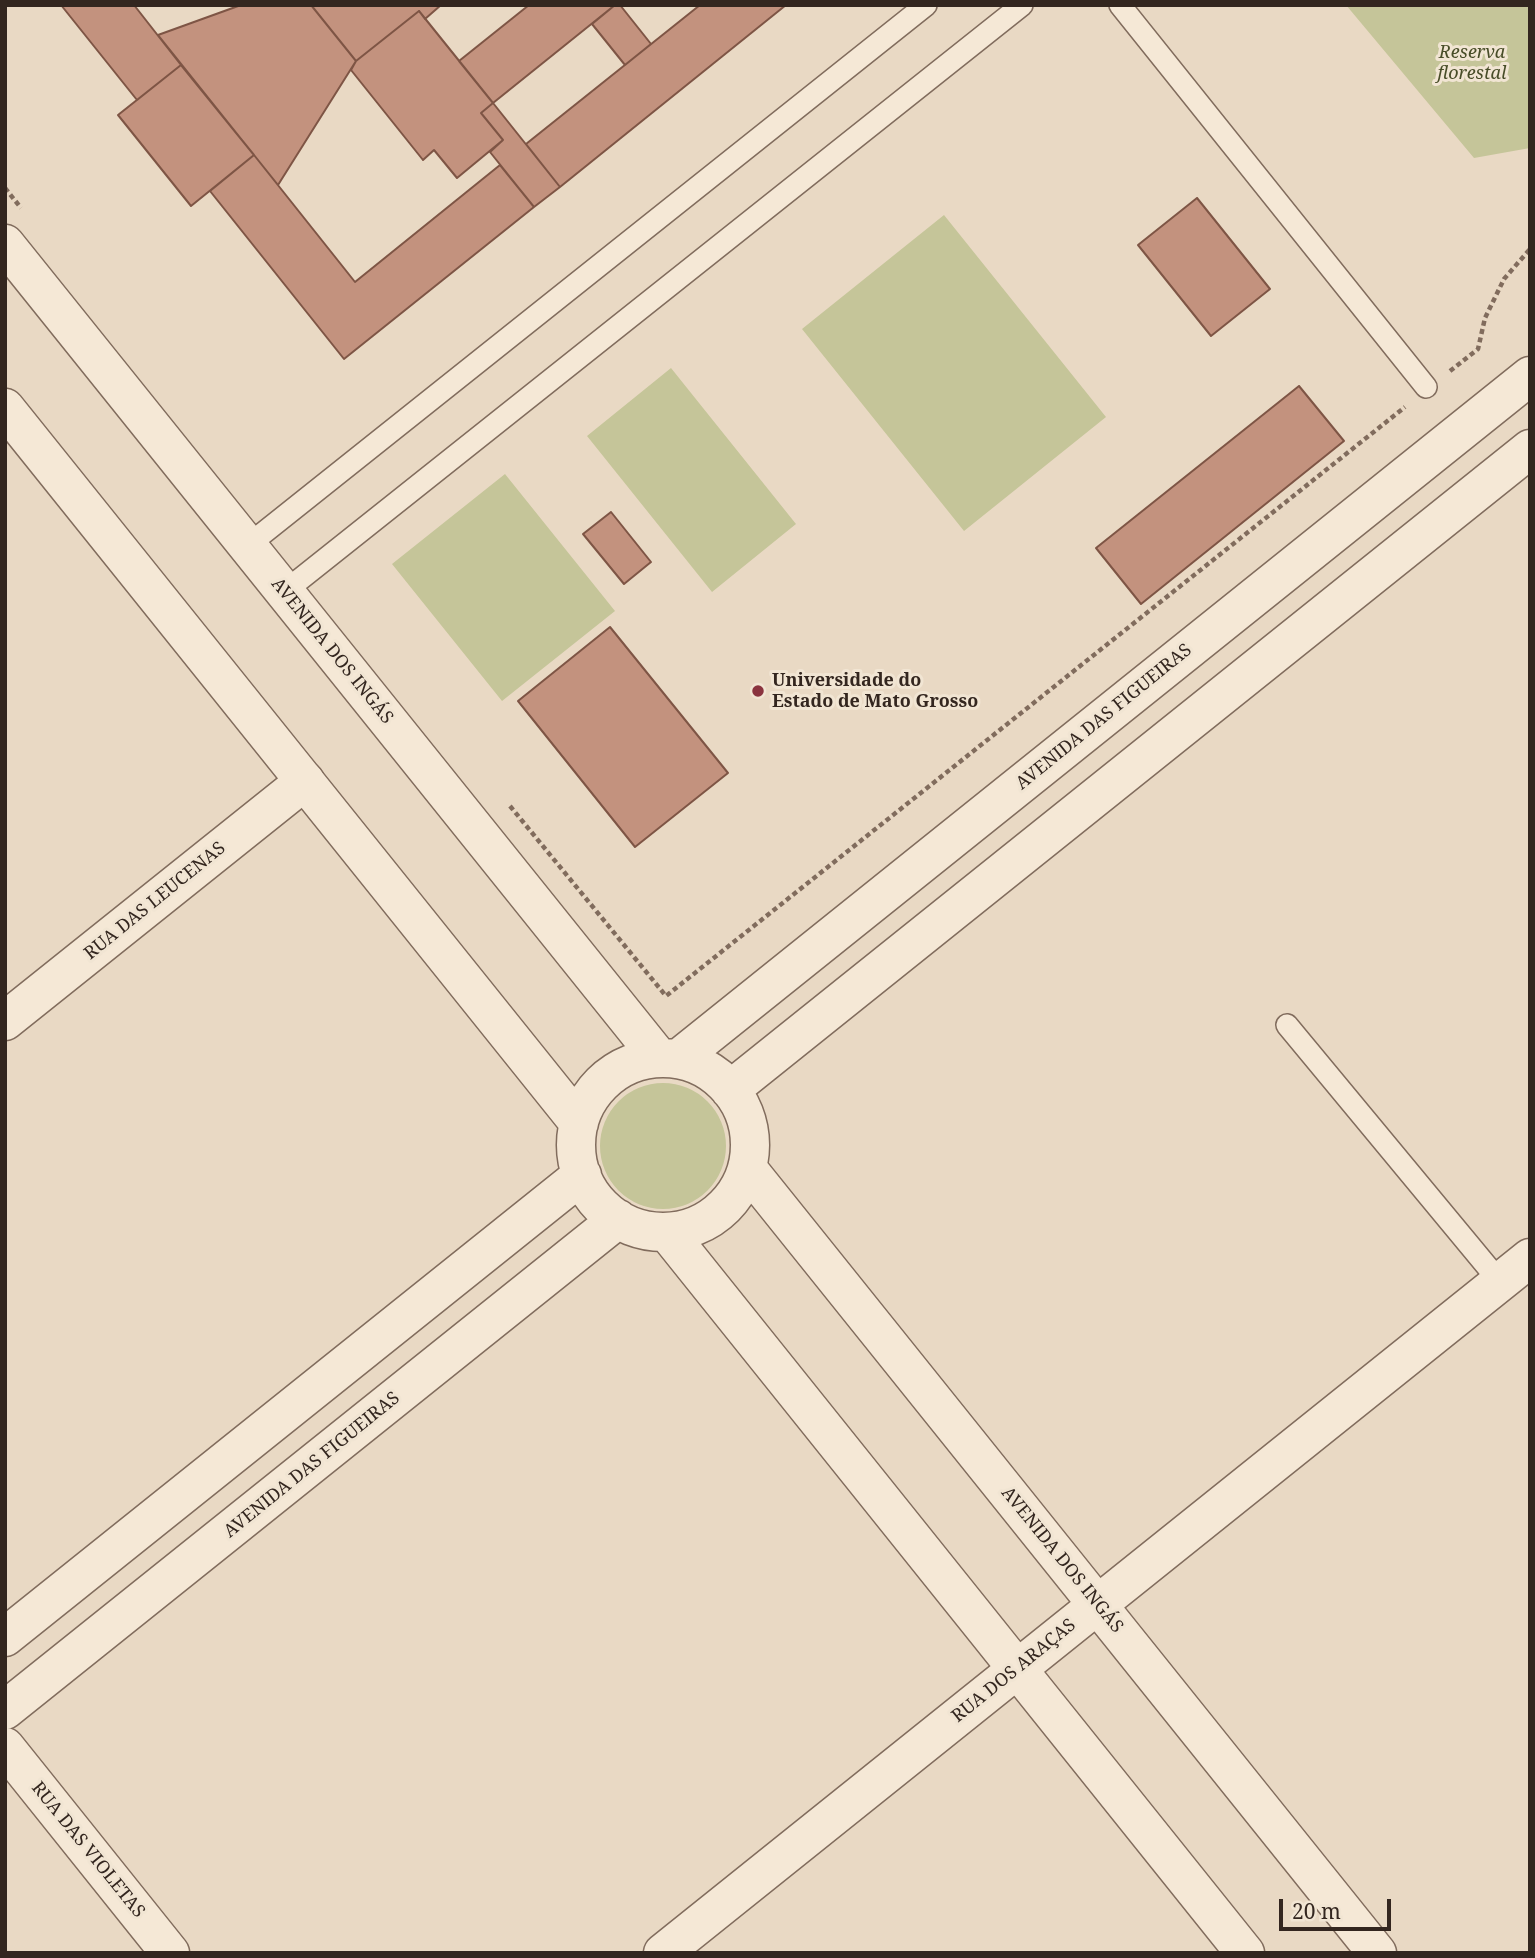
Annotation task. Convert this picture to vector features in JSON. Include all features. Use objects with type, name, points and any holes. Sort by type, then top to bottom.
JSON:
[{"type":"street","name":"AVENIDA DOS INGÁS","points":[[5,244],[284,592],[668,1059]]},
{"type":"street","name":"AVENIDA DAS FIGUEIRAS","points":[[668,1059],[1530,376]]},
{"type":"street","points":[[11,428],[305,781],[579,1123]]},
{"type":"street","points":[[730,1090],[1530,449]]},
{"type":"street","name":"RUA DAS LEUCENAS","points":[[5,1021],[305,781]]},
{"type":"street","name":"AVENIDA DAS FIGUEIRAS","points":[[668,1059],[698,1064],[717,1076],[730,1090],[744,1112],[750,1134],[747,1168],[733,1198],[717,1214],[696,1226],[667,1232],[629,1226],[593,1199],[576,1156],[579,1123],[595,1091],[611,1075],[631,1064],[668,1059]]},
{"type":"street","name":"AVENIDA DOS INGÁS","points":[[747,1168],[1377,1953]]},
{"type":"street","points":[[5,1637],[582,1175]]},
{"type":"street","name":"AVENIDA DAS FIGUEIRAS","points":[[5,1710],[618,1219]]},
{"type":"street","points":[[667,1232],[1245,1953]]},
{"type":"street","name":"RUA DOS ARAÇAS","points":[[663,1953],[1530,1258]]},
{"type":"street","name":"RUA DAS VIOLETAS","points":[[5,1747],[170,1953]]},
{"type":"lane","points":[[247,546],[926,5]]},
{"type":"lane","points":[[284,592],[1022,5]]},
{"type":"lane","points":[[1120,5],[1420,394]]},
{"type":"lane","points":[[1287,1025],[1500,1282]]},
{"type":"path","points":[[5,188],[23,210]]},
{"type":"path","points":[[1446,374],[1478,349],[1485,318],[1504,279],[1530,250]]},
{"type":"path","points":[[508,803],[666,996],[1420,394]]},
{"type":"green space","name":"Reserva florestal","points":[[1346,5],[1530,5],[1530,148],[1474,158]]},
{"type":"green space","points":[[944,215],[1106,417],[964,531],[802,329]]},
{"type":"green space","points":[[671,368],[796,524],[712,592],[587,436]]},
{"type":"green space","points":[[505,474],[615,611],[502,701],[392,564]]},
{"type":"green space","points":[[663,1083],[687,1088],[708,1101],[721,1122],[726,1146],[721,1170],[708,1191],[687,1204],[663,1209],[639,1204],[618,1191],[605,1170],[600,1146],[605,1122],[618,1101],[639,1088]]},
{"type":"building","points":[[61,5],[134,5],[181,65],[137,100]]},
{"type":"building","points":[[241,5],[311,5],[356,61],[278,185],[158,35]]},
{"type":"building","points":[[311,5],[441,5],[425,19],[419,11],[356,61]]},
{"type":"building","points":[[529,5],[615,5],[493,103],[459,61]]},
{"type":"building","points":[[615,5],[620,5],[651,44],[625,65],[592,24]]},
{"type":"building","points":[[700,5],[786,5],[560,187],[526,144]]},
{"type":"building","points":[[419,11],[493,103],[481,113],[503,140],[457,178],[434,150],[423,160],[351,70],[356,61]]},
{"type":"building","points":[[181,65],[254,155],[191,206],[118,115]]},
{"type":"building","points":[[493,103],[560,187],[534,207],[490,152],[503,140],[481,113]]},
{"type":"building","points":[[254,155],[355,282],[500,165],[534,207],[344,359],[210,191]]},
{"type":"building","points":[[1197,198],[1270,289],[1211,336],[1138,245]]},
{"type":"building","points":[[1299,386],[1344,441],[1141,604],[1096,548]]},
{"type":"building","points":[[611,512],[651,562],[624,584],[583,534]]},
{"type":"building","points":[[610,627],[728,773],[635,847],[518,701]]},
{"type":"place","name":"Universidade do Estado de Mato Grosso","points":[[758,691]]}]
